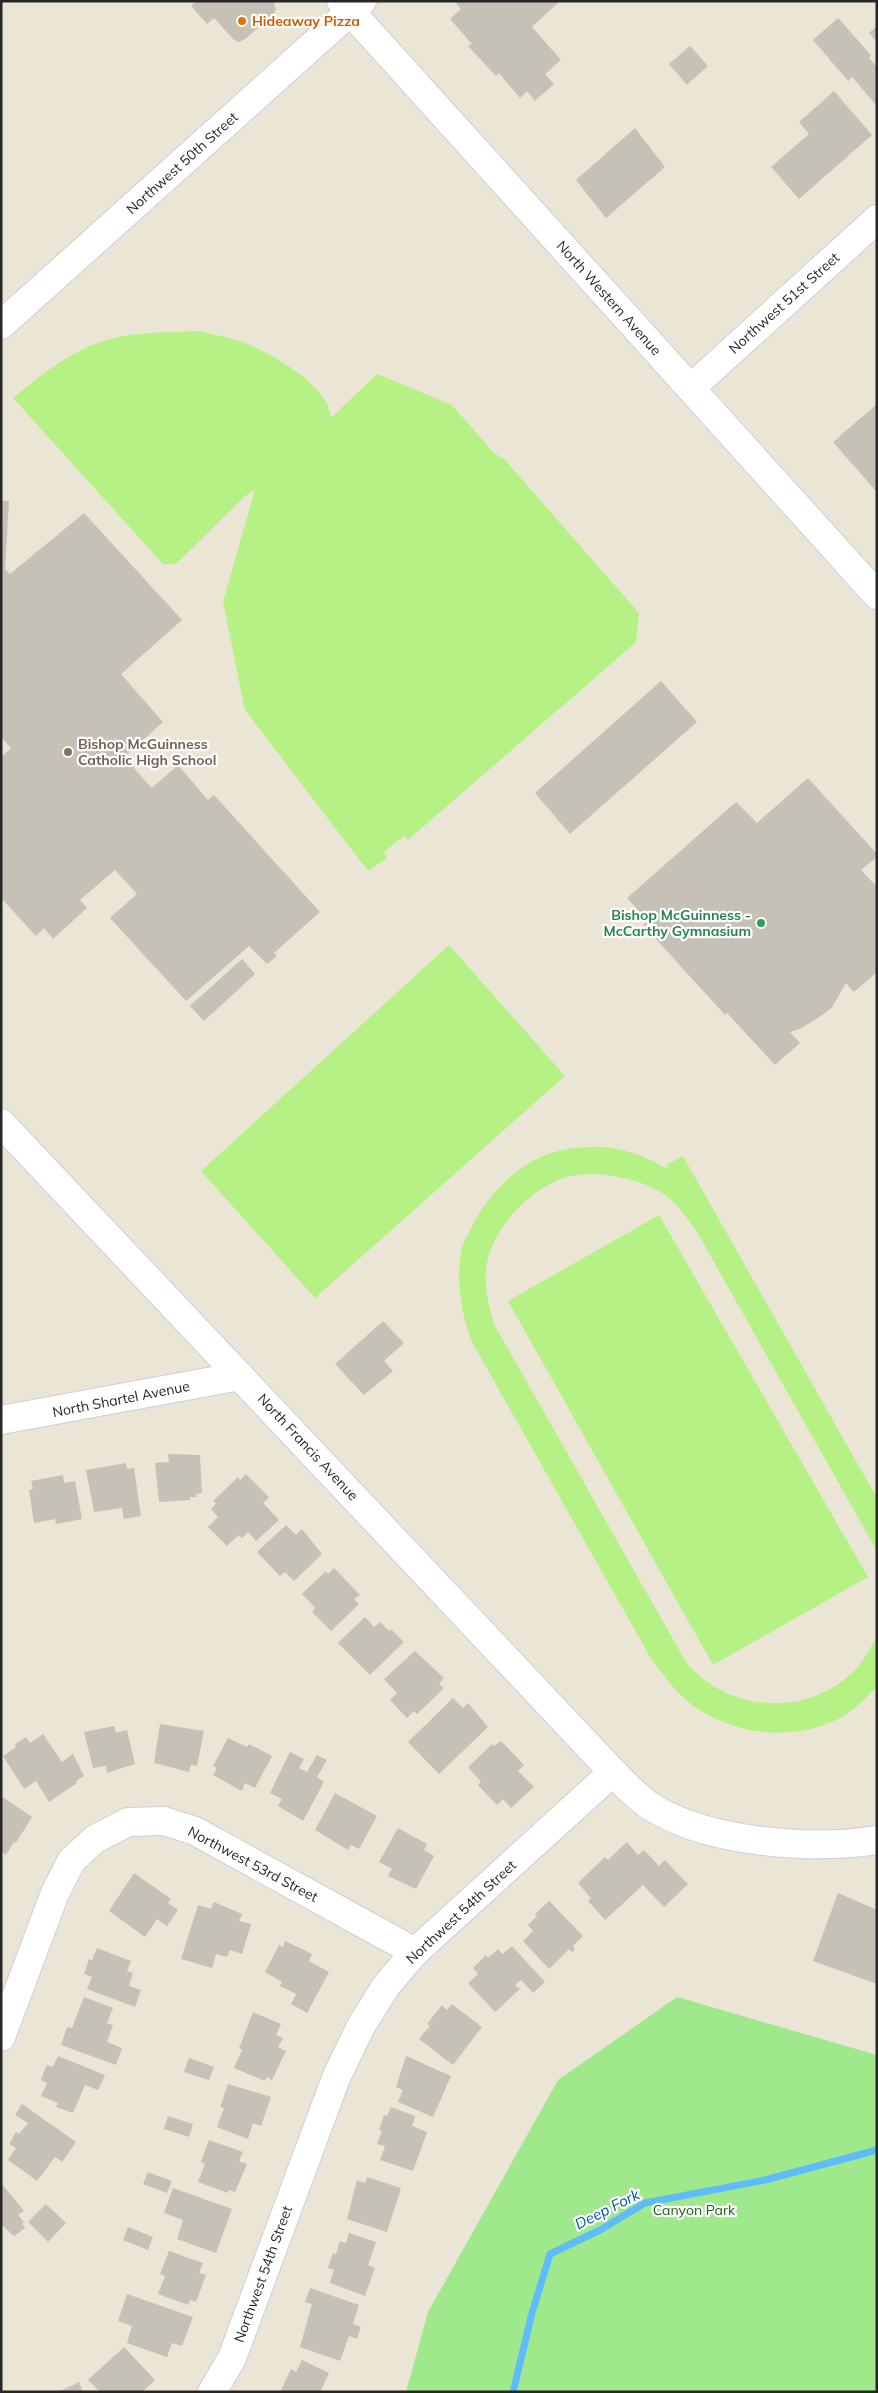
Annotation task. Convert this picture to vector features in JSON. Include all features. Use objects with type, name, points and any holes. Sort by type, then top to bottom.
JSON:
[{"type":"street","name":"Northwest 50th Street","points":[[1,325],[351,5]]},
{"type":"street","name":"North Western Avenue","points":[[351,5],[877,595]]},
{"type":"street","name":"Northwest 51st Street","points":[[691,388],[877,219]]},
{"type":"street","name":"North Francis Avenue","points":[[1,1123],[614,1772]]},
{"type":"street","name":"North Shartel Avenue","points":[[1,1420],[240,1376]]},
{"type":"street","points":[[614,1772],[653,1808],[683,1822],[725,1835],[748,1839],[804,1843],[850,1843],[877,1840]]},
{"type":"street","name":"Northwest 54th Street","points":[[212,2392],[232,2358],[336,2078],[361,2026],[386,1986],[415,1952],[614,1772]]},
{"type":"street","name":"Northwest 53rd Street","points":[[1,2037],[55,1893],[72,1860],[95,1839],[128,1822],[164,1821],[195,1831],[415,1952]]},
{"type":"green space","points":[[198,331],[240,341],[281,361],[309,382],[320,394],[328,406],[331,418],[377,374],[452,405],[494,453],[504,459],[639,613],[636,642],[408,840],[404,836],[384,852],[387,858],[368,871],[245,710],[223,602],[255,489],[244,497],[176,564],[163,564],[13,398],[58,363],[96,343],[121,336]]},
{"type":"green space","points":[[449,945],[565,1076],[315,1298],[201,1171]]},
{"type":"green space","points":[[604,1147],[638,1155],[669,1170],[666,1165],[683,1156],[877,1498],[877,1551],[697,1232],[677,1206],[657,1190],[623,1178],[593,1174],[567,1177],[531,1196],[504,1225],[495,1239],[487,1262],[487,1294],[495,1326],[680,1651],[693,1670],[711,1684],[731,1695],[752,1701],[774,1703],[797,1701],[818,1695],[838,1684],[856,1669],[877,1637],[877,1687],[847,1714],[824,1725],[805,1730],[785,1732],[746,1729],[709,1715],[692,1705],[676,1691],[653,1662],[472,1342],[465,1320],[459,1286],[461,1251],[463,1243],[485,1205],[515,1172],[541,1157],[567,1149]]},
{"type":"green space","points":[[659,1215],[868,1577],[713,1665],[508,1301]]},
{"type":"green space","name":"Canyon Park","points":[[677,1997],[877,2055],[877,2392],[406,2392],[428,2312],[558,2080]]},
{"type":"building","name":"Hideaway Pizza","points":[[196,1],[273,1],[276,9],[274,15],[239,42],[234,40],[214,18],[207,24],[191,6]]},
{"type":"building","points":[[458,1],[560,1],[532,27],[561,60],[545,74],[554,84],[535,101],[527,91],[520,98],[499,73],[496,76],[468,46],[472,44],[450,19],[461,9],[456,3]]},
{"type":"building","points":[[838,18],[871,55],[869,58],[877,67],[877,106],[852,77],[848,81],[813,40]]},
{"type":"building","points":[[877,26],[877,42],[869,33]]},
{"type":"building","points":[[690,46],[708,66],[687,85],[669,64]]},
{"type":"building","points":[[834,91],[872,135],[799,199],[771,167],[809,134],[799,122]]},
{"type":"building","points":[[635,128],[665,167],[606,218],[576,180]]},
{"type":"building","points":[[877,404],[877,492],[833,442]]},
{"type":"building","name":"Bishop McGuinness Catholic High School","points":[[1,501],[9,501],[5,569],[10,574],[84,513],[182,620],[121,674],[163,722],[124,757],[152,788],[178,765],[208,800],[214,795],[320,912],[274,953],[277,956],[267,964],[249,946],[186,1001],[110,918],[137,894],[115,870],[80,900],[87,908],[53,939],[44,928],[36,936],[1,898],[1,757],[11,748],[1,737]]},
{"type":"building","points":[[661,681],[697,722],[570,834],[535,793]]},
{"type":"building","name":"Bishop McGuinness - McCarthy Gymnasium","points":[[808,778],[877,854],[877,857],[861,870],[877,887],[877,972],[854,992],[846,983],[832,1007],[824,1014],[800,1029],[790,1032],[800,1043],[775,1065],[727,1013],[725,1015],[643,925],[648,921],[627,898],[736,802],[757,823]]},
{"type":"building","points":[[242,959],[255,974],[204,1021],[190,1006]]},
{"type":"building","points":[[383,1321],[404,1343],[384,1361],[393,1371],[364,1395],[335,1364]]},
{"type":"building","points":[[168,1454],[200,1455],[202,1493],[196,1494],[197,1497],[190,1497],[190,1500],[159,1502],[155,1463],[169,1462]]},
{"type":"building","points":[[126,1463],[127,1469],[134,1468],[141,1516],[124,1519],[122,1508],[94,1512],[86,1470]]},
{"type":"building","points":[[246,1474],[269,1497],[263,1503],[279,1520],[256,1541],[248,1532],[242,1538],[239,1535],[227,1546],[208,1527],[218,1517],[211,1509],[216,1503],[213,1501],[238,1477],[240,1480]]},
{"type":"building","points":[[63,1475],[64,1483],[75,1481],[82,1519],[56,1524],[55,1519],[34,1523],[29,1490],[33,1489],[31,1481]]},
{"type":"building","points":[[286,1525],[296,1535],[302,1529],[322,1554],[294,1581],[285,1572],[280,1576],[257,1552]]},
{"type":"building","points":[[334,1568],[360,1595],[354,1599],[359,1604],[331,1631],[312,1612],[315,1608],[302,1594],[326,1571],[328,1574]]},
{"type":"building","points":[[365,1617],[374,1627],[380,1622],[389,1631],[391,1629],[404,1642],[370,1675],[338,1643]]},
{"type":"building","points":[[415,1651],[444,1678],[439,1684],[444,1688],[417,1714],[414,1711],[407,1718],[390,1700],[397,1693],[384,1679]]},
{"type":"building","points":[[453,1698],[463,1708],[468,1703],[488,1727],[439,1774],[408,1742]]},
{"type":"building","points":[[160,1724],[204,1731],[197,1766],[191,1765],[189,1772],[154,1763]]},
{"type":"building","points":[[114,1726],[116,1733],[127,1730],[135,1764],[107,1773],[106,1766],[93,1768],[84,1732]]},
{"type":"building","points":[[43,1734],[62,1762],[73,1754],[84,1776],[49,1802],[36,1781],[24,1789],[3,1756],[16,1747],[15,1744],[26,1737],[30,1743]]},
{"type":"building","points":[[228,1738],[247,1747],[249,1744],[272,1756],[255,1788],[245,1783],[242,1791],[213,1775],[217,1768],[213,1766]]},
{"type":"building","points":[[501,1741],[524,1765],[518,1771],[534,1787],[511,1808],[503,1799],[497,1805],[478,1785],[481,1782],[468,1767],[492,1744],[494,1746]]},
{"type":"building","points":[[290,1752],[304,1759],[299,1768],[307,1772],[317,1755],[327,1760],[317,1777],[324,1782],[303,1821],[278,1806],[282,1799],[270,1793]]},
{"type":"building","points":[[335,1793],[377,1816],[359,1849],[351,1845],[348,1850],[315,1830]]},
{"type":"building","points":[[1,1796],[32,1817],[6,1855],[1,1852]]},
{"type":"building","points":[[398,1828],[427,1844],[424,1850],[434,1856],[416,1889],[388,1876],[392,1869],[379,1862]]},
{"type":"building","points":[[627,1842],[638,1855],[644,1850],[659,1866],[665,1860],[688,1884],[664,1907],[643,1885],[605,1920],[588,1901],[591,1898],[578,1883],[605,1857],[608,1860]]},
{"type":"building","points":[[134,1873],[171,1899],[168,1903],[178,1910],[167,1926],[157,1919],[145,1937],[109,1911]]},
{"type":"building","points":[[838,1893],[877,1910],[877,1984],[813,1961]]},
{"type":"building","points":[[549,1901],[583,1936],[573,1946],[575,1949],[572,1952],[569,1949],[549,1969],[523,1941],[533,1931],[528,1925],[537,1916],[535,1914]]},
{"type":"building","points":[[214,1902],[242,1914],[239,1921],[251,1924],[242,1954],[230,1950],[227,1957],[216,1954],[212,1968],[181,1959],[198,1905],[211,1909]]},
{"type":"building","points":[[285,1941],[312,1954],[309,1961],[329,1972],[307,2013],[291,2004],[296,1994],[280,1986],[282,1982],[265,1972],[279,1945],[283,1947]]},
{"type":"building","points":[[512,1946],[545,1982],[533,1993],[521,1980],[515,1985],[520,1989],[495,2012],[468,1983],[478,1974],[473,1968],[486,1955],[488,1958],[498,1949],[503,1954]]},
{"type":"building","points":[[97,1948],[131,1961],[127,1971],[133,1973],[129,1986],[141,1990],[135,2007],[87,1989],[92,1977],[84,1974],[89,1959],[92,1960]]},
{"type":"building","points":[[84,1997],[113,2008],[107,2023],[113,2025],[107,2042],[122,2048],[116,2065],[61,2045],[67,2027],[72,2028]]},
{"type":"building","points":[[452,2004],[482,2027],[453,2065],[419,2039],[430,2026],[427,2024],[442,2005],[447,2010]]},
{"type":"building","points":[[253,2012],[281,2024],[276,2035],[283,2038],[278,2047],[286,2051],[272,2080],[267,2077],[265,2081],[234,2068],[242,2050],[239,2048]]},
{"type":"building","points":[[58,2056],[105,2075],[98,2090],[85,2085],[73,2113],[56,2107],[58,2103],[41,2096],[47,2083],[41,2080],[43,2074],[47,2065],[53,2067]]},
{"type":"building","points":[[406,2056],[451,2076],[433,2117],[398,2102],[403,2090],[396,2087]]},
{"type":"building","points":[[189,2058],[214,2067],[209,2080],[184,2072]]},
{"type":"building","points":[[228,2084],[271,2097],[261,2126],[253,2123],[248,2139],[217,2127],[224,2108],[220,2107]]},
{"type":"building","points":[[22,2104],[76,2142],[62,2162],[55,2157],[37,2181],[8,2160],[16,2148],[9,2144],[16,2132],[19,2134],[28,2123],[15,2115]]},
{"type":"building","points":[[391,2107],[415,2116],[412,2126],[427,2132],[413,2171],[380,2160],[385,2146],[377,2144],[382,2131],[379,2130],[384,2115],[387,2116]]},
{"type":"building","points":[[168,2116],[193,2124],[189,2137],[164,2129]]},
{"type":"building","points":[[209,2140],[243,2152],[239,2161],[247,2164],[235,2192],[229,2190],[228,2193],[198,2182],[205,2164],[201,2162]]},
{"type":"building","points":[[148,2172],[172,2181],[167,2193],[143,2184]]},
{"type":"building","points":[[367,2177],[401,2188],[387,2232],[347,2219],[357,2180],[365,2183]]},
{"type":"building","points":[[1,2183],[24,2211],[18,2215],[24,2222],[22,2224],[25,2228],[14,2236],[1,2224]]},
{"type":"building","points":[[173,2188],[232,2209],[216,2253],[177,2239],[183,2220],[164,2213]]},
{"type":"building","points":[[46,2204],[66,2223],[48,2242],[28,2222]]},
{"type":"building","points":[[128,2227],[153,2237],[148,2250],[123,2240]]},
{"type":"building","points":[[349,2233],[376,2242],[368,2265],[375,2268],[365,2296],[330,2283],[334,2270],[328,2268],[333,2253],[336,2254],[340,2241],[346,2243]]},
{"type":"building","points":[[169,2251],[203,2263],[199,2273],[206,2275],[196,2302],[190,2300],[188,2305],[158,2294],[165,2276],[160,2274]]},
{"type":"building","points":[[310,2288],[359,2305],[353,2324],[361,2327],[357,2339],[349,2336],[340,2361],[300,2347],[312,2304],[305,2302]]},
{"type":"building","points":[[127,2294],[193,2317],[182,2346],[172,2343],[167,2357],[127,2343],[132,2326],[118,2321]]},
{"type":"building","points":[[124,2347],[155,2380],[142,2392],[100,2392],[88,2380]]},
{"type":"building","points":[[302,2360],[329,2373],[320,2392],[280,2392],[291,2369],[296,2372]]},
{"type":"building","points":[[79,2382],[83,2392],[58,2392]]},
{"type":"waterway","name":"Deep Fork","points":[[513,2392],[532,2313],[550,2254],[600,2230],[645,2203],[765,2180],[877,2150]]},
{"type":"place","name":"Hideaway Pizza","points":[[242,21]]},
{"type":"place","name":"Bishop McGuinness Catholic High School","points":[[68,752]]},
{"type":"place","name":"Bishop McGuinness - McCarthy Gymnasium","points":[[761,923]]}]
